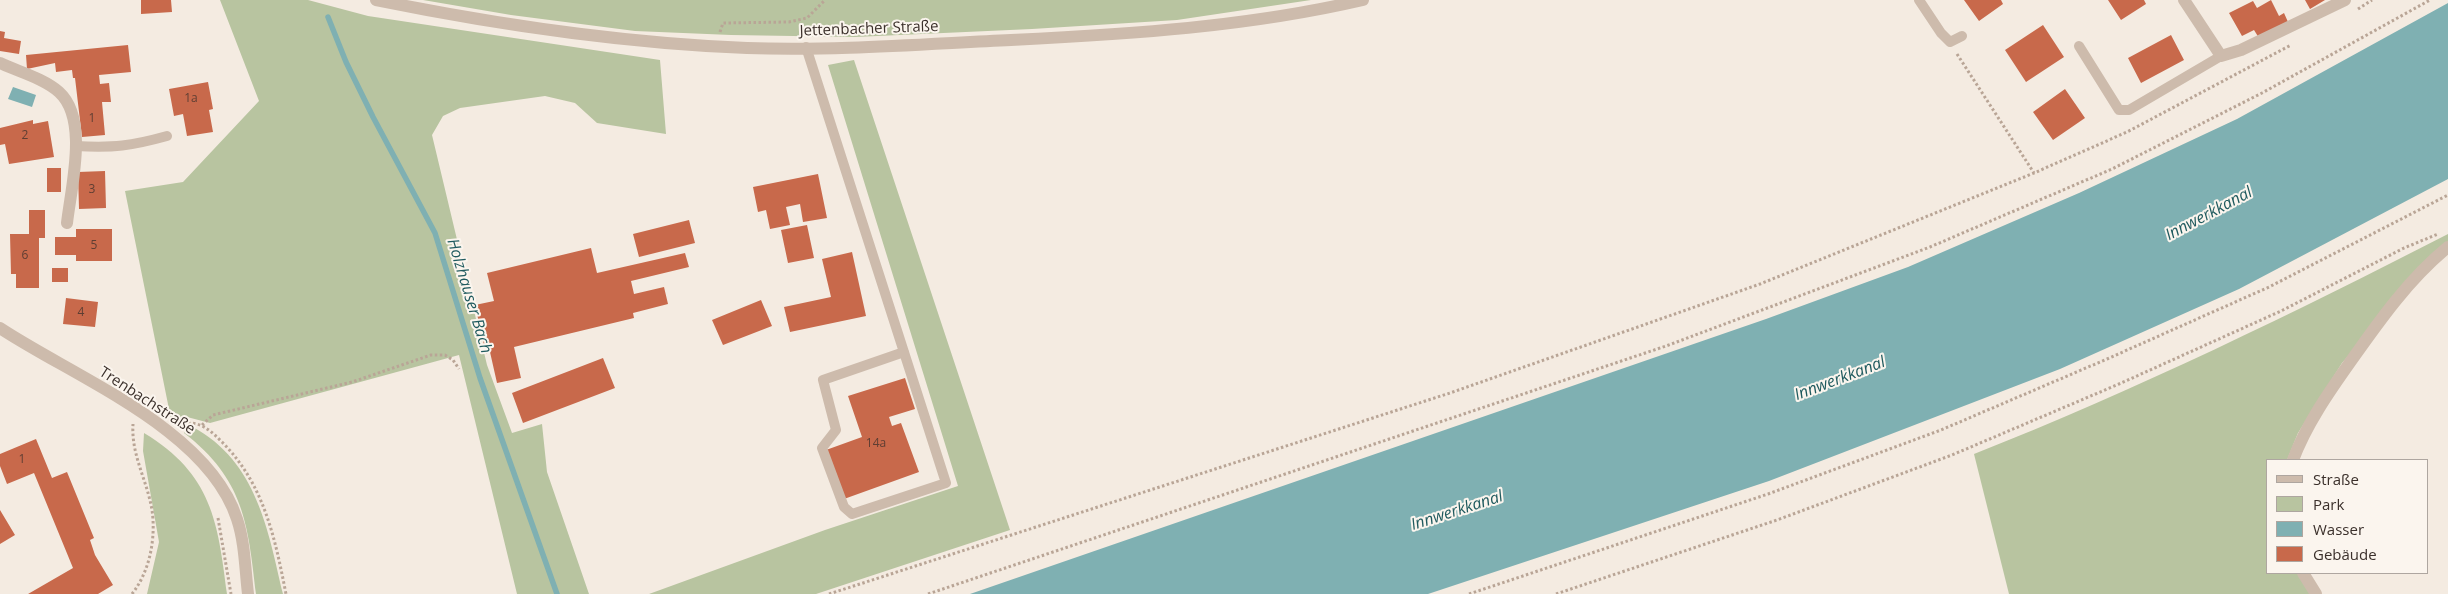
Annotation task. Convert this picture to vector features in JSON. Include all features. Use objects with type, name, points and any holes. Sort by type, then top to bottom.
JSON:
[{"type":"street","name":"Jettenbacher Straße","points":[[376,0],[567,33],[629,41],[717,46],[806,48],[1146,33],[1328,8],[1363,0]]},
{"type":"street","points":[[2184,0],[2221,56],[2241,50],[2345,0]]},
{"type":"street","points":[[0,63],[46,83],[59,92],[72,109],[76,146],[67,223]]},
{"type":"street","points":[[2293,459],[2311,422],[2368,338],[2424,267],[2448,247]]},
{"type":"street","name":"Trenbachstraße","points":[[0,328],[123,402],[172,434],[192,450],[209,468],[232,506],[240,531],[248,594]]},
{"type":"street","points":[[2305,574],[2316,594]]},
{"type":"lane","points":[[1919,0],[1941,33],[1950,42],[1962,36]]},
{"type":"lane","points":[[2079,46],[2119,110],[2129,110],[2221,56]]},
{"type":"lane","points":[[806,48],[904,352],[946,483],[852,514],[844,507],[822,448],[836,430],[823,380],[904,352]]},
{"type":"lane","points":[[76,146],[113,148],[135,145],[167,136]]},
{"type":"path","points":[[717,46],[723,23],[789,22],[807,18],[825,0]]},
{"type":"path","points":[[2349,13],[2372,0]]},
{"type":"path","points":[[928,594],[1666,346],[1930,248],[2112,169],[2262,94],[2430,0]]},
{"type":"path","points":[[829,594],[1450,393],[1760,284],[2034,173],[2127,132],[2299,41]]},
{"type":"path","points":[[1950,42],[2034,173]]},
{"type":"path","points":[[1469,594],[1768,494],[1941,430],[2269,287],[2448,195]]},
{"type":"path","points":[[1556,594],[1777,520],[1952,455],[2281,312],[2404,248],[2439,234]]},
{"type":"path","points":[[202,425],[213,415],[352,382],[431,355],[445,355],[453,360],[459,369]]},
{"type":"path","points":[[132,594],[145,571],[152,546],[152,510],[136,458],[132,434],[134,420],[140,425]]},
{"type":"path","points":[[172,434],[182,424],[191,422],[202,425],[234,453],[259,494],[278,552],[286,594]]},
{"type":"path","points":[[217,513],[231,594]]},
{"type":"green space","points":[[220,0],[308,0],[368,16],[660,60],[666,134],[597,123],[575,103],[545,96],[460,108],[443,116],[432,135],[487,365],[512,433],[542,424],[547,472],[589,594],[517,594],[459,355],[210,423],[187,417],[171,419],[125,191],[183,182],[259,101]]},
{"type":"green space","points":[[423,0],[1311,0],[1177,20],[855,37],[635,31],[511,15]]},
{"type":"green space","points":[[854,60],[1010,530],[816,594],[649,594],[825,530],[958,486],[828,65]]},
{"type":"green space","points":[[2448,234],[2448,242],[2342,363],[2298,433],[2287,459],[2266,459],[2266,574],[2299,574],[2310,594],[2009,594],[1974,454],[2095,404],[2214,350]]},
{"type":"green space","points":[[193,427],[215,442],[232,459],[246,478],[265,522],[283,594],[256,594],[250,546],[240,504],[219,468],[204,450],[184,433],[187,429]]},
{"type":"green space","points":[[144,433],[167,449],[184,465],[198,483],[208,502],[220,544],[227,594],[147,594],[159,542],[143,451]]},
{"type":"water","name":"Innwerkkanal","points":[[2448,3],[2448,179],[2239,289],[2060,369],[1769,481],[1428,594],[970,594],[1766,319],[1908,267],[2079,193],[2237,119]]},
{"type":"water","points":[[13,87],[36,95],[32,107],[8,99]]},
{"type":"building","points":[[141,0],[171,0],[172,12],[141,14]]},
{"type":"building","points":[[1964,0],[2001,0],[2003,4],[1979,21]]},
{"type":"building","points":[[2108,0],[2144,0],[2146,4],[2121,20]]},
{"type":"building","points":[[2271,0],[2279,16],[2284,13],[2288,22],[2259,38],[2254,30],[2242,36],[2229,13],[2253,1],[2257,8]]},
{"type":"building","points":[[2305,0],[2325,0],[2310,9]]},
{"type":"building","points":[[2043,25],[2064,57],[2026,82],[2005,50]]},
{"type":"building","points":[[0,31],[5,32],[4,38],[21,41],[19,54],[0,51]]},
{"type":"building","points":[[2171,35],[2184,60],[2141,83],[2128,58]]},
{"type":"building","points":[[128,45],[131,72],[99,75],[100,84],[109,83],[111,102],[102,102],[105,135],[82,137],[75,78],[73,78],[72,70],[56,72],[55,63],[27,69],[26,55]]},
{"type":"building","points":[[208,82],[213,109],[209,110],[213,132],[187,136],[183,114],[174,116],[169,89]]},
{"type":"building","points":[[2065,89],[2085,118],[2053,140],[2033,112]]},
{"type":"building","points":[[33,120],[33,124],[48,121],[54,157],[9,164],[5,144],[0,145],[0,128]]},
{"type":"building","points":[[47,168],[61,168],[61,192],[47,192]]},
{"type":"building","points":[[105,171],[106,208],[79,209],[78,172]]},
{"type":"building","points":[[818,174],[827,218],[803,222],[800,204],[786,207],[790,225],[770,229],[766,210],[758,212],[753,187]]},
{"type":"building","points":[[29,210],[45,210],[45,238],[39,238],[39,288],[16,288],[16,274],[11,274],[10,234],[29,234]]},
{"type":"building","points":[[689,220],[695,243],[639,257],[633,234]]},
{"type":"building","points":[[807,225],[814,258],[788,263],[781,230]]},
{"type":"building","points":[[76,229],[112,229],[112,261],[76,261],[76,255],[55,255],[55,237],[76,237]]},
{"type":"building","points":[[591,248],[597,273],[685,253],[689,267],[631,281],[634,294],[664,287],[668,304],[633,313],[634,318],[514,347],[521,378],[497,383],[490,352],[486,354],[475,305],[494,301],[487,273]]},
{"type":"building","points":[[852,252],[866,316],[790,332],[784,307],[831,297],[822,259]]},
{"type":"building","points":[[52,268],[68,268],[68,282],[52,282]]},
{"type":"building","points":[[66,298],[98,302],[95,327],[63,324]]},
{"type":"building","points":[[761,300],[772,326],[723,345],[712,320]]},
{"type":"building","points":[[603,358],[615,388],[523,423],[512,393]]},
{"type":"building","points":[[905,378],[915,409],[889,417],[892,426],[901,423],[919,472],[844,499],[826,450],[862,437],[848,396]]},
{"type":"building","points":[[36,439],[52,478],[67,472],[94,538],[90,540],[95,555],[113,585],[98,594],[28,594],[73,568],[34,473],[7,484],[0,466],[0,454]]},
{"type":"building","points":[[0,510],[15,535],[0,544]]},
{"type":"waterway","name":"Holzhauser Bach","points":[[328,17],[346,62],[373,117],[435,233],[480,378],[557,594]]}]
